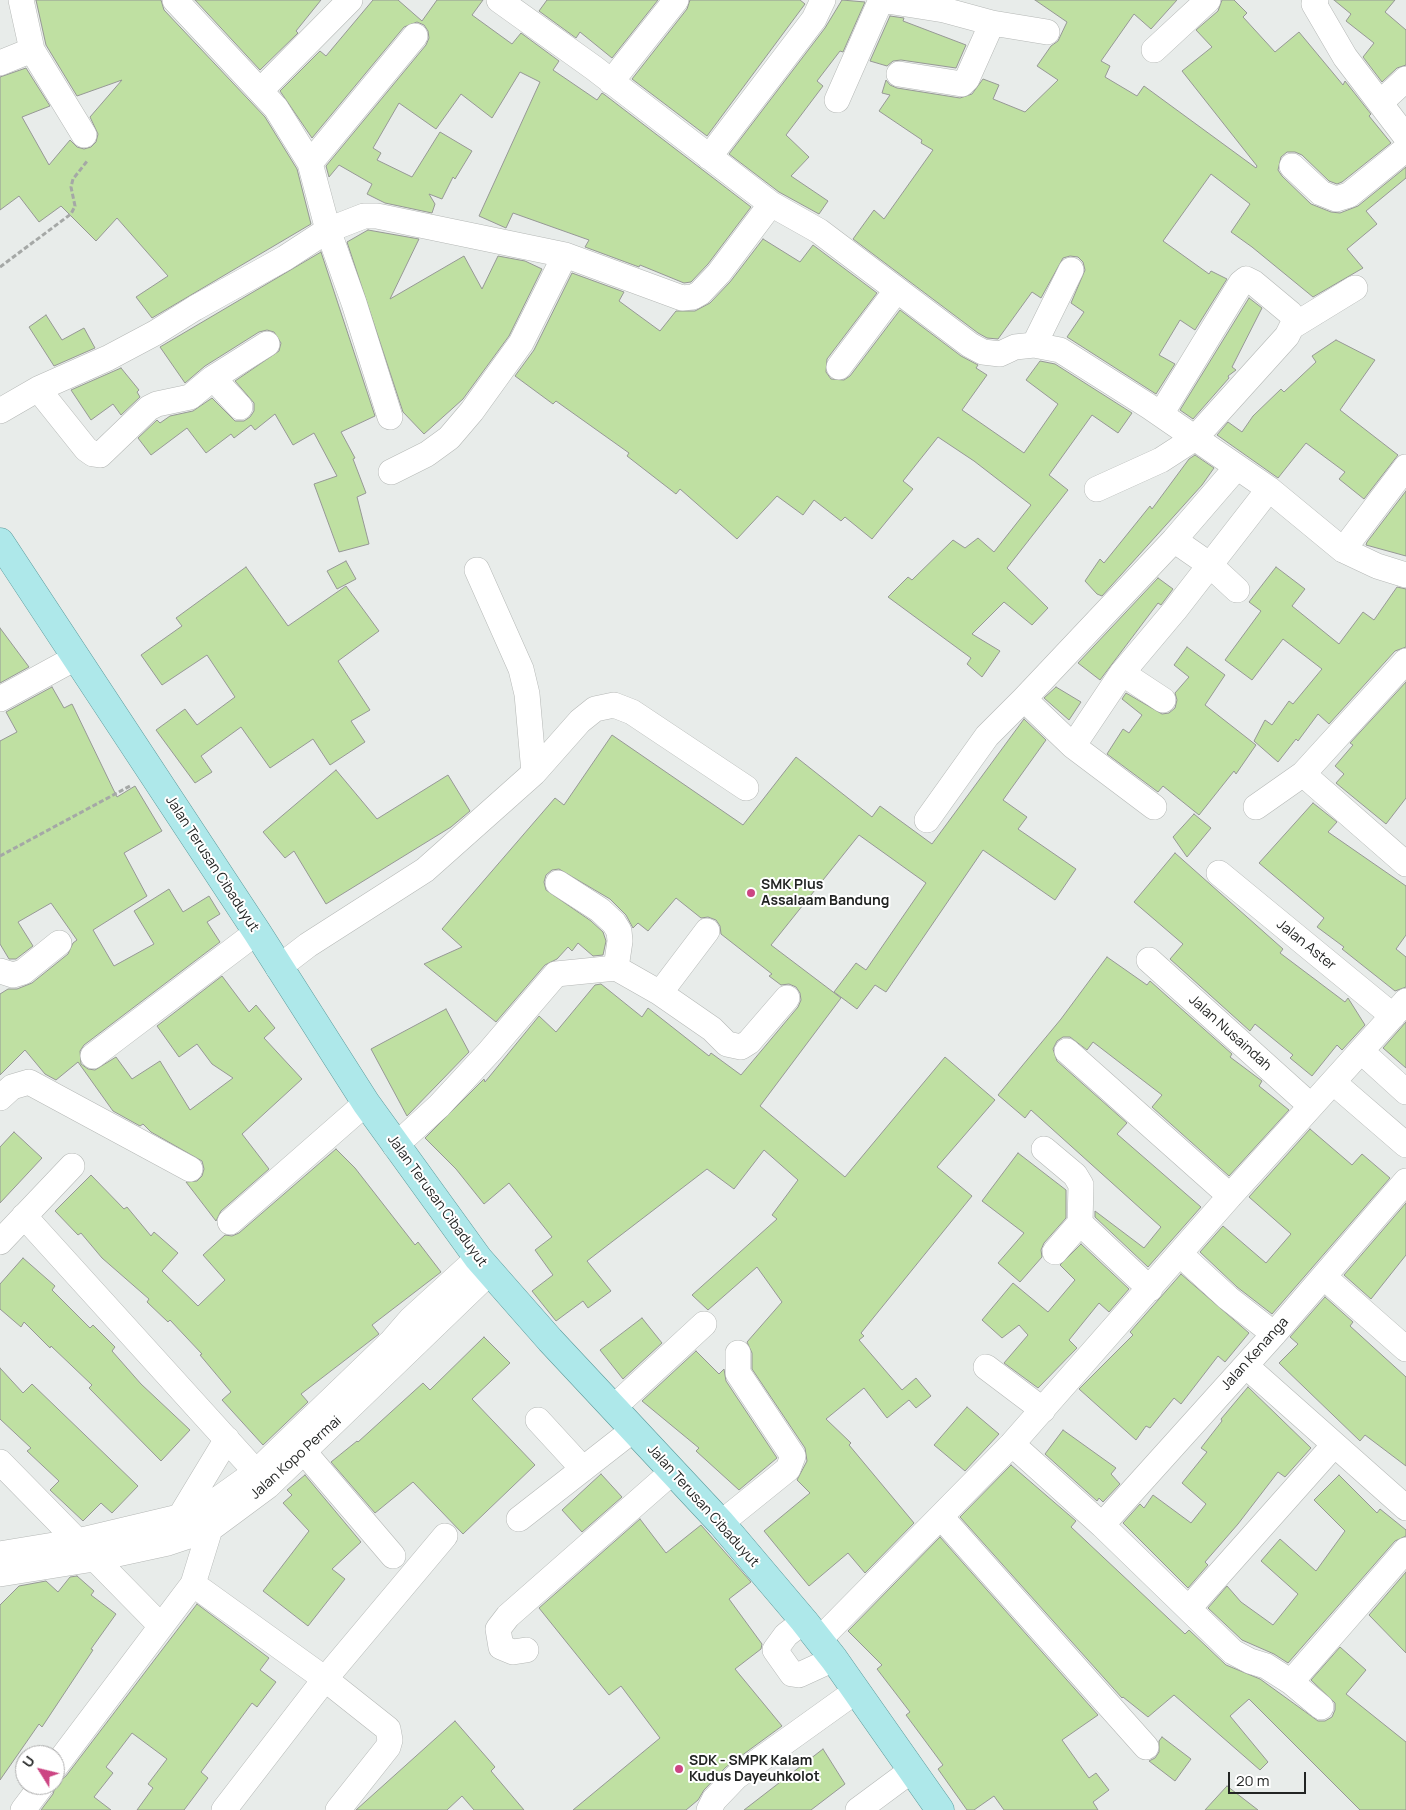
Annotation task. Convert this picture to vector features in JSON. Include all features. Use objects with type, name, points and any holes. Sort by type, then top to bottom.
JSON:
[{"type":"main road","name":"Jalan Terusan Cibaduyut","points":[[0,542],[257,932],[278,968],[395,1146],[484,1266],[633,1430],[721,1523],[819,1640],[940,1810]]},
{"type":"street","points":[[21,0],[32,50],[84,135]]},
{"type":"street","points":[[175,0],[261,90],[292,131],[310,164],[328,230],[354,303],[390,416]]},
{"type":"street","points":[[261,90],[350,0]]},
{"type":"street","points":[[499,0],[525,8],[611,82],[771,204],[819,231],[970,345],[983,352],[1000,354],[1015,347],[1034,346],[1060,350],[1161,414],[1269,489],[1343,550],[1377,566],[1406,575]]},
{"type":"street","points":[[611,82],[676,0]]},
{"type":"street","points":[[709,156],[814,19],[823,0]]},
{"type":"street","points":[[838,100],[881,0],[944,10],[992,23],[1047,32]]},
{"type":"street","points":[[1312,1],[1345,57],[1406,137]]},
{"type":"street","points":[[1154,50],[1194,4]]},
{"type":"street","points":[[900,74],[962,84],[967,79],[992,23]]},
{"type":"street","points":[[310,164],[415,36]]},
{"type":"street","points":[[0,63],[32,50]]},
{"type":"street","points":[[1380,103],[1406,79]]},
{"type":"street","points":[[1292,166],[1321,193],[1336,199],[1349,196],[1406,149]]},
{"type":"street","points":[[0,411],[38,389],[108,358],[156,333],[195,308],[285,258],[328,230],[364,216],[376,216],[565,255],[682,298],[693,297],[719,273],[771,204]]},
{"type":"street","points":[[392,472],[427,454],[449,438],[472,411],[521,344],[565,255]]},
{"type":"street","points":[[1034,346],[1071,270]]},
{"type":"street","points":[[1097,489],[1161,460],[1195,438],[1287,336],[1295,320],[1290,313],[1246,279],[1241,283],[1161,414]]},
{"type":"street","points":[[1293,326],[1356,288]]},
{"type":"street","points":[[839,367],[896,291]]},
{"type":"street","points":[[38,389],[86,449],[93,454],[100,455],[149,408],[157,404],[190,397],[213,378],[267,344]]},
{"type":"street","points":[[213,378],[240,407]]},
{"type":"street","points":[[927,820],[987,736],[1174,540],[1237,467]]},
{"type":"street","points":[[1343,550],[1406,467]]},
{"type":"street","points":[[1073,746],[1122,673],[1269,489]]},
{"type":"street","points":[[1174,540],[1210,565],[1237,590]]},
{"type":"street","points":[[477,570],[520,669],[527,694],[534,773]]},
{"type":"street","points":[[0,699],[77,657]]},
{"type":"street","points":[[1256,807],[1303,774],[1406,661]]},
{"type":"street","points":[[1122,673],[1163,700]]},
{"type":"street","points":[[1024,699],[1073,746],[1154,807]]},
{"type":"street","points":[[278,968],[308,945],[424,870],[534,773],[580,721],[596,709],[614,705],[632,712],[746,788]]},
{"type":"street","points":[[1303,774],[1402,853]]},
{"type":"street","name":"Jalan Aster","points":[[1218,873],[1400,1008]]},
{"type":"street","points":[[558,883],[600,910],[614,923],[620,932],[616,968]]},
{"type":"street","points":[[93,1056],[257,932]]},
{"type":"street","points":[[660,992],[707,932]]},
{"type":"street","points":[[0,971],[14,975],[22,972],[59,943]]},
{"type":"street","name":"Jalan Nusaindah","points":[[1150,960],[1311,1106]]},
{"type":"street","points":[[395,1146],[439,1106],[490,1052],[556,974],[616,968],[660,992],[712,1029],[728,1044],[741,1047],[749,1042],[787,998]]},
{"type":"street","points":[[819,1640],[942,1518],[1012,1444],[1230,1196],[1400,1008]]},
{"type":"street","points":[[1067,1051],[1230,1196]]},
{"type":"street","points":[[1362,1052],[1406,1092]]},
{"type":"street","points":[[0,1098],[12,1087],[29,1082],[190,1169]]},
{"type":"street","points":[[1333,1082],[1406,1145]]},
{"type":"street","points":[[230,1222],[366,1103]]},
{"type":"street","points":[[1044,1149],[1075,1176],[1081,1186],[1080,1223],[1055,1252]]},
{"type":"street","points":[[0,1242],[72,1166]]},
{"type":"street","name":"Jalan Kenanga","points":[[1102,1525],[1246,1366],[1406,1181]]},
{"type":"street","points":[[24,1216],[228,1439],[262,1479]]},
{"type":"street","points":[[1080,1223],[1150,1289]]},
{"type":"street","points":[[1180,1254],[1228,1298],[1274,1334]]},
{"type":"street","name":"Jalan Kopo Permai","points":[[0,1574],[94,1559],[168,1543],[210,1529],[328,1416],[392,1341],[419,1326],[484,1266]]},
{"type":"street","points":[[1324,1277],[1406,1349]]},
{"type":"street","points":[[613,1408],[704,1324]]},
{"type":"street","points":[[721,1523],[788,1469],[793,1456],[738,1373],[738,1353]]},
{"type":"street","points":[[1246,1366],[1406,1508]]},
{"type":"street","points":[[986,1367],[1043,1410]]},
{"type":"street","name":"Jalan Kopo Permai","points":[[0,1554],[78,1541],[179,1517],[262,1479],[305,1453],[328,1416]]},
{"type":"street","points":[[538,1420],[583,1469]]},
{"type":"street","points":[[519,1519],[633,1430]]},
{"type":"street","points":[[168,1543],[179,1517],[228,1439]]},
{"type":"street","points":[[1012,1444],[1102,1525],[1233,1652],[1250,1661],[1266,1666],[1291,1682],[1320,1707]]},
{"type":"street","points":[[1189,1608],[1334,1444]]},
{"type":"street","points":[[305,1453],[393,1556]]},
{"type":"street","points":[[3,1472],[78,1541],[160,1625]]},
{"type":"street","points":[[526,1650],[513,1652],[501,1647],[498,1629],[508,1616],[672,1472]]},
{"type":"street","points":[[942,1518],[1062,1650],[1146,1747]]},
{"type":"street","points":[[65,1753],[160,1625],[193,1584],[210,1529]]},
{"type":"street","points":[[224,1810],[325,1679],[445,1536]]},
{"type":"street","points":[[1291,1682],[1406,1550]]},
{"type":"street","points":[[193,1584],[325,1679],[382,1723],[390,1733],[388,1747],[338,1810]]},
{"type":"street","points":[[709,1810],[714,1800],[736,1777],[856,1691]]},
{"type":"street","points":[[858,1810],[912,1770]]},
{"type":"street","points":[[23,1810],[34,1795]]},
{"type":"path","points":[[0,267],[71,214],[74,206],[71,187],[73,179],[91,154],[84,135]]},
{"type":"path","points":[[0,856],[152,773]]},
{"type":"building","points":[[36,0],[161,0],[164,10],[265,117],[297,169],[311,224],[152,318],[136,297],[168,276],[117,218],[96,241],[61,206],[39,222],[19,196],[0,210],[0,77],[26,68],[50,106],[22,117],[49,165],[70,140],[77,147],[84,149],[91,147],[96,142],[98,134],[90,117],[122,80],[77,96],[46,45]]},
{"type":"building","points":[[195,0],[321,0],[296,31],[298,33],[260,70]]},
{"type":"building","points":[[373,0],[398,0],[422,21],[437,0],[483,0],[472,15],[512,44],[521,33],[559,61],[553,70],[597,100],[602,93],[605,95],[751,207],[708,264],[691,282],[684,283],[640,265],[639,267],[585,247],[589,240],[513,213],[506,228],[479,216],[540,82],[520,72],[492,118],[461,94],[436,129],[399,103],[373,148],[381,153],[377,160],[412,177],[440,132],[472,151],[455,179],[453,177],[442,199],[429,194],[435,204],[432,213],[385,203],[367,194],[372,184],[339,165],[329,177],[326,166],[426,45],[429,38],[428,31],[424,25],[417,22],[404,27],[312,138],[280,91],[320,51],[326,56]]},
{"type":"building","points":[[547,0],[658,0],[612,58],[580,32],[576,38],[539,11]]},
{"type":"building","points":[[690,0],[800,0],[805,4],[707,136],[632,79],[687,9]]},
{"type":"building","points":[[842,0],[865,2],[843,52],[840,51],[817,81],[823,86],[786,135],[809,157],[791,176],[828,201],[819,214],[779,192],[729,154],[825,28]]},
{"type":"building","points":[[1035,0],[1177,0],[1151,29],[1134,14],[1101,61],[1110,66],[1105,77],[1137,96],[1144,86],[1256,168],[1257,166],[1182,71],[1212,47],[1196,30],[1218,11],[1222,0],[1234,0],[1247,13],[1243,17],[1275,52],[1299,32],[1343,85],[1345,81],[1371,114],[1369,116],[1391,143],[1337,184],[1329,181],[1302,155],[1295,152],[1287,152],[1281,157],[1278,170],[1282,176],[1311,204],[1331,212],[1340,213],[1358,206],[1406,167],[1406,178],[1366,211],[1377,224],[1347,249],[1363,268],[1313,297],[1231,232],[1250,204],[1211,174],[1163,241],[1209,274],[1211,271],[1227,279],[1195,330],[1180,320],[1159,355],[1175,364],[1156,394],[1067,337],[1084,312],[1071,303],[1085,270],[1083,262],[1078,257],[1070,256],[1063,258],[1041,298],[1032,292],[998,339],[987,338],[978,333],[853,239],[874,210],[884,219],[933,150],[921,143],[922,140],[879,111],[890,95],[882,93],[886,80],[890,85],[897,88],[960,98],[972,94],[983,79],[999,85],[993,99],[1025,112],[1058,80],[1037,66],[1051,46],[1058,41],[1067,22]]},
{"type":"building","points":[[1334,0],[1395,0],[1385,12],[1406,30],[1406,65],[1397,68],[1382,82],[1363,57],[1374,43],[1346,21],[1351,14]]},
{"type":"building","points":[[890,16],[904,18],[903,21],[966,45],[956,68],[901,60],[893,61],[887,66],[870,61]]},
{"type":"building","points":[[368,230],[419,239],[390,299],[464,256],[482,289],[498,256],[525,261],[542,269],[509,336],[463,399],[424,434],[403,412],[347,242]]},
{"type":"building","points":[[763,239],[800,262],[813,245],[877,293],[827,359],[826,372],[831,379],[844,380],[850,376],[900,310],[961,356],[978,365],[976,368],[987,375],[962,410],[1024,453],[1058,404],[1026,380],[1040,361],[1055,364],[1132,413],[1118,433],[1092,415],[1049,475],[1068,490],[1007,568],[1048,608],[1032,625],[1004,602],[972,634],[1000,651],[982,677],[967,664],[971,658],[888,597],[908,577],[912,580],[953,540],[965,548],[978,538],[994,552],[1031,505],[974,461],[938,437],[903,481],[913,489],[872,539],[845,517],[841,521],[814,500],[803,515],[777,496],[737,539],[680,489],[676,494],[627,456],[629,453],[556,401],[553,404],[515,376],[534,350],[572,273],[624,292],[619,301],[660,331],[676,311],[695,311],[710,303],[730,282]]},
{"type":"building","points":[[321,252],[375,416],[341,432],[355,458],[353,459],[366,493],[357,497],[369,544],[339,552],[314,484],[337,476],[314,433],[293,445],[275,414],[255,430],[251,425],[234,438],[231,434],[206,453],[187,428],[151,455],[138,438],[157,420],[160,423],[170,416],[193,411],[212,398],[235,421],[244,421],[250,417],[254,411],[254,403],[235,381],[279,351],[281,343],[274,332],[267,330],[259,332],[205,366],[185,383],[160,347]]},
{"type":"building","points":[[1249,298],[1262,308],[1232,367],[1236,370],[1228,376],[1229,378],[1193,419],[1180,410]]},
{"type":"building","points":[[46,315],[62,340],[84,328],[95,348],[54,366],[29,327]]},
{"type":"building","points":[[1336,340],[1375,360],[1340,410],[1398,455],[1364,499],[1339,479],[1345,472],[1306,443],[1278,478],[1217,435],[1228,422],[1242,432],[1253,416],[1281,389],[1284,392],[1316,362],[1312,356]]},
{"type":"building","points":[[121,368],[139,390],[137,392],[140,397],[121,415],[113,404],[91,420],[71,390]]},
{"type":"building","points":[[1195,455],[1214,468],[1202,485],[1102,596],[1097,594],[1085,581],[1100,559],[1104,563],[1150,506],[1152,509],[1189,459]]},
{"type":"building","points":[[1406,491],[1406,556],[1366,545],[1367,542]]},
{"type":"building","points":[[346,561],[356,579],[337,589],[327,571]]},
{"type":"building","points":[[246,567],[288,626],[346,586],[379,631],[338,661],[370,710],[351,721],[365,742],[330,765],[313,739],[270,768],[241,727],[201,756],[212,772],[195,783],[156,730],[185,709],[197,725],[235,697],[207,655],[162,685],[141,655],[182,626],[176,618]]},
{"type":"building","points":[[1276,567],[1305,589],[1292,606],[1339,644],[1363,612],[1374,620],[1397,587],[1406,589],[1406,647],[1395,651],[1329,724],[1318,714],[1298,741],[1296,739],[1278,762],[1254,741],[1265,720],[1272,725],[1289,701],[1293,704],[1322,669],[1283,639],[1252,680],[1225,660],[1261,611],[1249,602]]},
{"type":"building","points":[[1158,578],[1173,589],[1161,605],[1158,603],[1100,680],[1078,663]]},
{"type":"building","points":[[0,628],[29,667],[0,683]]},
{"type":"building","points":[[1187,647],[1225,675],[1205,705],[1256,745],[1236,774],[1234,771],[1199,815],[1163,786],[1158,792],[1107,754],[1123,729],[1129,733],[1142,715],[1122,699],[1126,693],[1162,714],[1169,713],[1175,708],[1177,700],[1175,693],[1189,677],[1174,665]]},
{"type":"building","points":[[1406,682],[1406,798],[1386,824],[1336,783],[1344,774],[1335,766],[1353,745],[1350,743]]},
{"type":"building","points":[[52,687],[64,708],[72,704],[117,797],[135,786],[162,831],[124,853],[147,896],[93,930],[114,966],[154,944],[134,911],[169,889],[183,912],[209,896],[220,914],[207,922],[220,942],[84,1045],[80,1051],[81,1064],[88,1069],[95,1070],[116,1057],[132,1079],[160,1061],[190,1110],[233,1078],[212,1064],[197,1044],[179,1057],[157,1026],[222,976],[249,1012],[256,1005],[275,1028],[264,1038],[302,1079],[242,1134],[269,1169],[221,1211],[216,1221],[186,1182],[197,1181],[202,1176],[204,1169],[202,1161],[151,1132],[143,1124],[140,1126],[113,1111],[78,1062],[56,1080],[45,1074],[25,1050],[0,1075],[0,994],[8,989],[17,989],[32,983],[68,954],[73,943],[77,940],[51,903],[18,922],[33,946],[16,959],[9,959],[0,944],[0,741],[17,732],[6,712]]},
{"type":"building","points":[[1056,687],[1081,702],[1069,720],[1044,698]]},
{"type":"building","points":[[1024,719],[1046,740],[1003,800],[1027,817],[1018,829],[1076,869],[1055,900],[983,850],[886,992],[875,985],[857,1009],[834,992],[856,963],[866,970],[926,883],[859,835],[771,945],[841,998],[760,1106],[845,1177],[945,1057],[995,1100],[937,1167],[972,1196],[861,1333],[864,1336],[859,1340],[902,1390],[916,1378],[931,1396],[916,1408],[909,1400],[887,1418],[864,1388],[826,1419],[851,1443],[849,1445],[914,1523],[865,1573],[848,1553],[809,1586],[764,1531],[810,1493],[797,1480],[807,1461],[805,1448],[752,1369],[752,1353],[747,1342],[782,1302],[757,1267],[708,1310],[692,1295],[777,1219],[772,1215],[798,1180],[764,1150],[734,1189],[707,1169],[587,1261],[611,1291],[588,1308],[583,1301],[556,1321],[532,1291],[553,1275],[535,1250],[552,1237],[509,1183],[484,1204],[456,1169],[425,1138],[484,1079],[485,1082],[539,1016],[556,1032],[595,985],[601,984],[642,1017],[648,1008],[709,1056],[711,1053],[741,1075],[798,1007],[801,1000],[800,993],[796,987],[789,984],[781,985],[769,976],[772,974],[721,934],[720,926],[716,920],[708,917],[701,918],[676,898],[648,931],[638,923],[633,928],[626,915],[610,899],[559,869],[552,870],[546,875],[544,882],[546,890],[591,921],[603,932],[606,941],[603,955],[593,956],[578,943],[572,951],[568,947],[557,959],[545,965],[496,1022],[424,964],[462,947],[442,929],[555,798],[564,805],[612,735],[743,825],[796,757],[872,817],[880,806],[932,844]]},
{"type":"building","points":[[336,770],[377,819],[448,775],[470,811],[451,827],[326,904],[294,851],[285,858],[263,832]]},
{"type":"building","points":[[1313,803],[1337,822],[1328,832],[1406,886],[1406,935],[1396,949],[1406,957],[1406,987],[1395,991],[1342,949],[1344,947],[1317,927],[1324,918],[1259,863]]},
{"type":"building","points":[[1194,814],[1211,828],[1187,857],[1173,837]]},
{"type":"building","points":[[1175,853],[1283,949],[1280,953],[1345,1002],[1348,998],[1365,1025],[1342,1050],[1337,1045],[1312,1076],[1290,1058],[1293,1055],[1255,1024],[1250,1031],[1170,959],[1183,944],[1134,902]]},
{"type":"building","points":[[1107,957],[1147,985],[1150,981],[1232,1054],[1230,1057],[1262,1081],[1259,1086],[1289,1110],[1229,1176],[1152,1107],[1162,1095],[1093,1042],[1087,1050],[1070,1037],[1063,1037],[1057,1041],[1053,1049],[1057,1061],[1127,1123],[1117,1134],[1201,1207],[1148,1267],[1095,1217],[1095,1211],[1144,1248],[1161,1227],[1031,1110],[1025,1118],[998,1095],[1061,1019]]},
{"type":"building","points":[[446,1009],[469,1052],[407,1116],[371,1049]]},
{"type":"building","points":[[1406,1022],[1406,1068],[1383,1048]]},
{"type":"building","points":[[1310,1129],[1352,1165],[1362,1154],[1390,1178],[1272,1314],[1237,1287],[1200,1252],[1223,1226],[1266,1263],[1291,1234],[1249,1197]]},
{"type":"building","points":[[14,1132],[42,1158],[0,1203],[0,1147]]},
{"type":"building","points":[[336,1149],[355,1168],[415,1245],[418,1242],[441,1272],[372,1325],[379,1334],[301,1394],[308,1402],[263,1445],[222,1400],[231,1392],[200,1355],[202,1354],[170,1320],[168,1322],[147,1302],[149,1299],[102,1258],[81,1233],[78,1235],[55,1211],[91,1175],[124,1209],[127,1207],[151,1236],[154,1232],[178,1253],[162,1271],[198,1306],[225,1280],[203,1255],[225,1235],[232,1236],[239,1233]]},
{"type":"building","points":[[1018,1153],[1066,1190],[1066,1218],[1044,1243],[1041,1250],[1042,1257],[1020,1282],[998,1263],[1024,1233],[982,1201]]},
{"type":"building","points":[[1406,1203],[1406,1255],[1371,1299],[1344,1275]]},
{"type":"building","points":[[1081,1244],[1129,1289],[1109,1312],[1099,1303],[1069,1340],[1077,1348],[1038,1388],[1004,1363],[1028,1335],[1019,1325],[1002,1338],[982,1320],[1013,1283],[1048,1312],[1075,1280],[1060,1265]]},
{"type":"building","points":[[23,1258],[55,1286],[52,1290],[90,1328],[93,1325],[115,1347],[112,1351],[141,1384],[190,1430],[161,1461],[89,1388],[92,1385],[51,1346],[50,1348],[24,1322],[21,1327],[0,1309],[0,1284]]},
{"type":"building","points":[[1181,1274],[1249,1333],[1225,1362],[1218,1356],[1181,1404],[1174,1398],[1150,1428],[1146,1426],[1136,1440],[1079,1389],[1133,1335],[1130,1332]]},
{"type":"building","points":[[1325,1297],[1353,1322],[1350,1326],[1406,1377],[1406,1466],[1365,1435],[1360,1441],[1279,1363],[1298,1344],[1290,1337]]},
{"type":"building","points":[[642,1318],[662,1343],[623,1379],[600,1350]]},
{"type":"building","points":[[484,1337],[510,1363],[472,1399],[535,1465],[463,1534],[413,1482],[375,1513],[331,1462],[358,1442],[423,1383],[430,1390]]},
{"type":"building","points":[[696,1351],[719,1374],[724,1369],[726,1381],[777,1458],[739,1490],[696,1451],[699,1448],[642,1401]]},
{"type":"building","points":[[0,1368],[23,1393],[32,1384],[138,1486],[112,1513],[101,1503],[83,1521],[50,1490],[59,1481],[27,1451],[31,1448],[0,1419]]},
{"type":"building","points":[[1248,1387],[1311,1448],[1285,1477],[1278,1472],[1238,1524],[1205,1562],[1208,1565],[1188,1588],[1123,1523],[1140,1504],[1144,1508],[1153,1495],[1191,1523],[1206,1504],[1182,1483],[1207,1452],[1201,1448],[1222,1421],[1221,1419]]},
{"type":"building","points":[[967,1407],[999,1434],[965,1471],[934,1445]]},
{"type":"building","points":[[1063,1430],[1116,1468],[1111,1474],[1120,1484],[1103,1502],[1099,1498],[1097,1501],[1045,1454]]},
{"type":"building","points":[[1011,1465],[1076,1521],[1071,1527],[1185,1634],[1189,1630],[1226,1665],[1260,1679],[1318,1721],[1325,1721],[1332,1717],[1335,1703],[1311,1680],[1340,1647],[1366,1670],[1346,1694],[1406,1742],[1406,1810],[1360,1810],[1249,1699],[1230,1716],[1268,1762],[1260,1770],[1174,1695],[1148,1717],[1122,1698],[960,1517]]},
{"type":"building","points":[[601,1474],[622,1497],[582,1532],[562,1510]]},
{"type":"building","points":[[305,1475],[361,1542],[332,1569],[345,1579],[308,1626],[263,1591],[309,1531],[283,1503],[292,1495],[287,1490]]},
{"type":"building","points":[[1339,1475],[1377,1513],[1380,1509],[1406,1530],[1406,1536],[1395,1541],[1288,1663],[1274,1654],[1242,1640],[1208,1608],[1227,1586],[1241,1602],[1273,1625],[1298,1594],[1261,1561],[1280,1539],[1316,1571],[1345,1531],[1314,1500]]},
{"type":"building","points":[[640,1519],[666,1553],[701,1525],[751,1582],[729,1599],[762,1644],[761,1649],[735,1669],[782,1726],[726,1767],[704,1790],[698,1800],[686,1810],[573,1810],[660,1738],[621,1686],[609,1695],[539,1608]]},
{"type":"building","points":[[940,1537],[1098,1715],[1062,1740],[1089,1778],[1096,1773],[1109,1790],[1093,1802],[1098,1810],[1004,1810],[994,1796],[974,1810],[967,1810],[938,1769],[943,1765],[906,1715],[910,1712],[877,1669],[882,1665],[848,1631]]},
{"type":"building","points":[[1406,1572],[1406,1653],[1369,1615]]},
{"type":"building","points":[[77,1576],[94,1591],[91,1595],[116,1614],[91,1649],[93,1650],[42,1727],[39,1724],[24,1745],[15,1745],[15,1758],[0,1780],[0,1605],[19,1586],[46,1581],[58,1592],[70,1577]]},
{"type":"building","points":[[197,1604],[269,1658],[260,1670],[276,1682],[257,1707],[252,1703],[201,1772],[208,1778],[184,1810],[137,1810],[153,1788],[148,1784],[167,1759],[132,1733],[106,1767],[113,1773],[94,1797],[111,1810],[41,1810],[52,1795],[65,1795],[66,1776]]},
{"type":"building","points":[[455,1721],[495,1767],[491,1771],[524,1810],[474,1810],[462,1796],[447,1810],[356,1810]]},
{"type":"building","points":[[1162,1737],[1191,1759],[1175,1781],[1149,1761],[1155,1758],[1159,1752],[1159,1741]]},
{"type":"building","points":[[823,1749],[845,1784],[811,1810],[744,1810]]},
{"type":"building","points":[[1227,1786],[1258,1810],[1205,1810]]},
{"type":"place","name":"SMK Plus Assalaam Bandung","points":[[751,893]]},
{"type":"place","name":"SDK - SMPK Kalam Kudus Dayeuhkolot","points":[[679,1769]]}]
